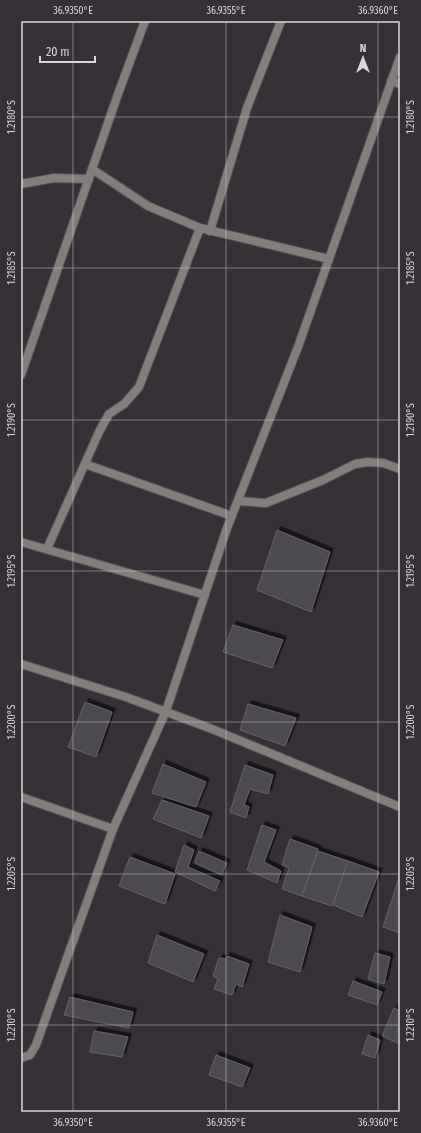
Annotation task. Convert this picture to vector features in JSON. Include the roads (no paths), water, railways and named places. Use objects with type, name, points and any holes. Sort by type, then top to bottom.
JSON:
[{"type":"street","points":[[21,375],[118,94],[145,21]]},
{"type":"street","points":[[210,231],[248,108],[281,21]]},
{"type":"street","points":[[21,1058],[30,1055],[36,1045],[113,829],[166,712],[232,516],[298,347],[400,57]]},
{"type":"street","points":[[391,81],[400,84]]},
{"type":"street","points":[[92,169],[148,206],[200,228],[329,259]]},
{"type":"street","points":[[21,184],[54,178],[89,179]]},
{"type":"street","points":[[47,549],[99,432],[109,414],[124,404],[139,387],[200,228]]},
{"type":"street","points":[[238,501],[266,502],[323,480],[355,464],[368,462],[383,464],[400,469]]},
{"type":"street","points":[[85,464],[232,516]]},
{"type":"street","points":[[21,542],[204,596]]},
{"type":"street","points":[[21,664],[126,697],[212,729],[400,807]]},
{"type":"street","points":[[21,797],[113,829]]}]
